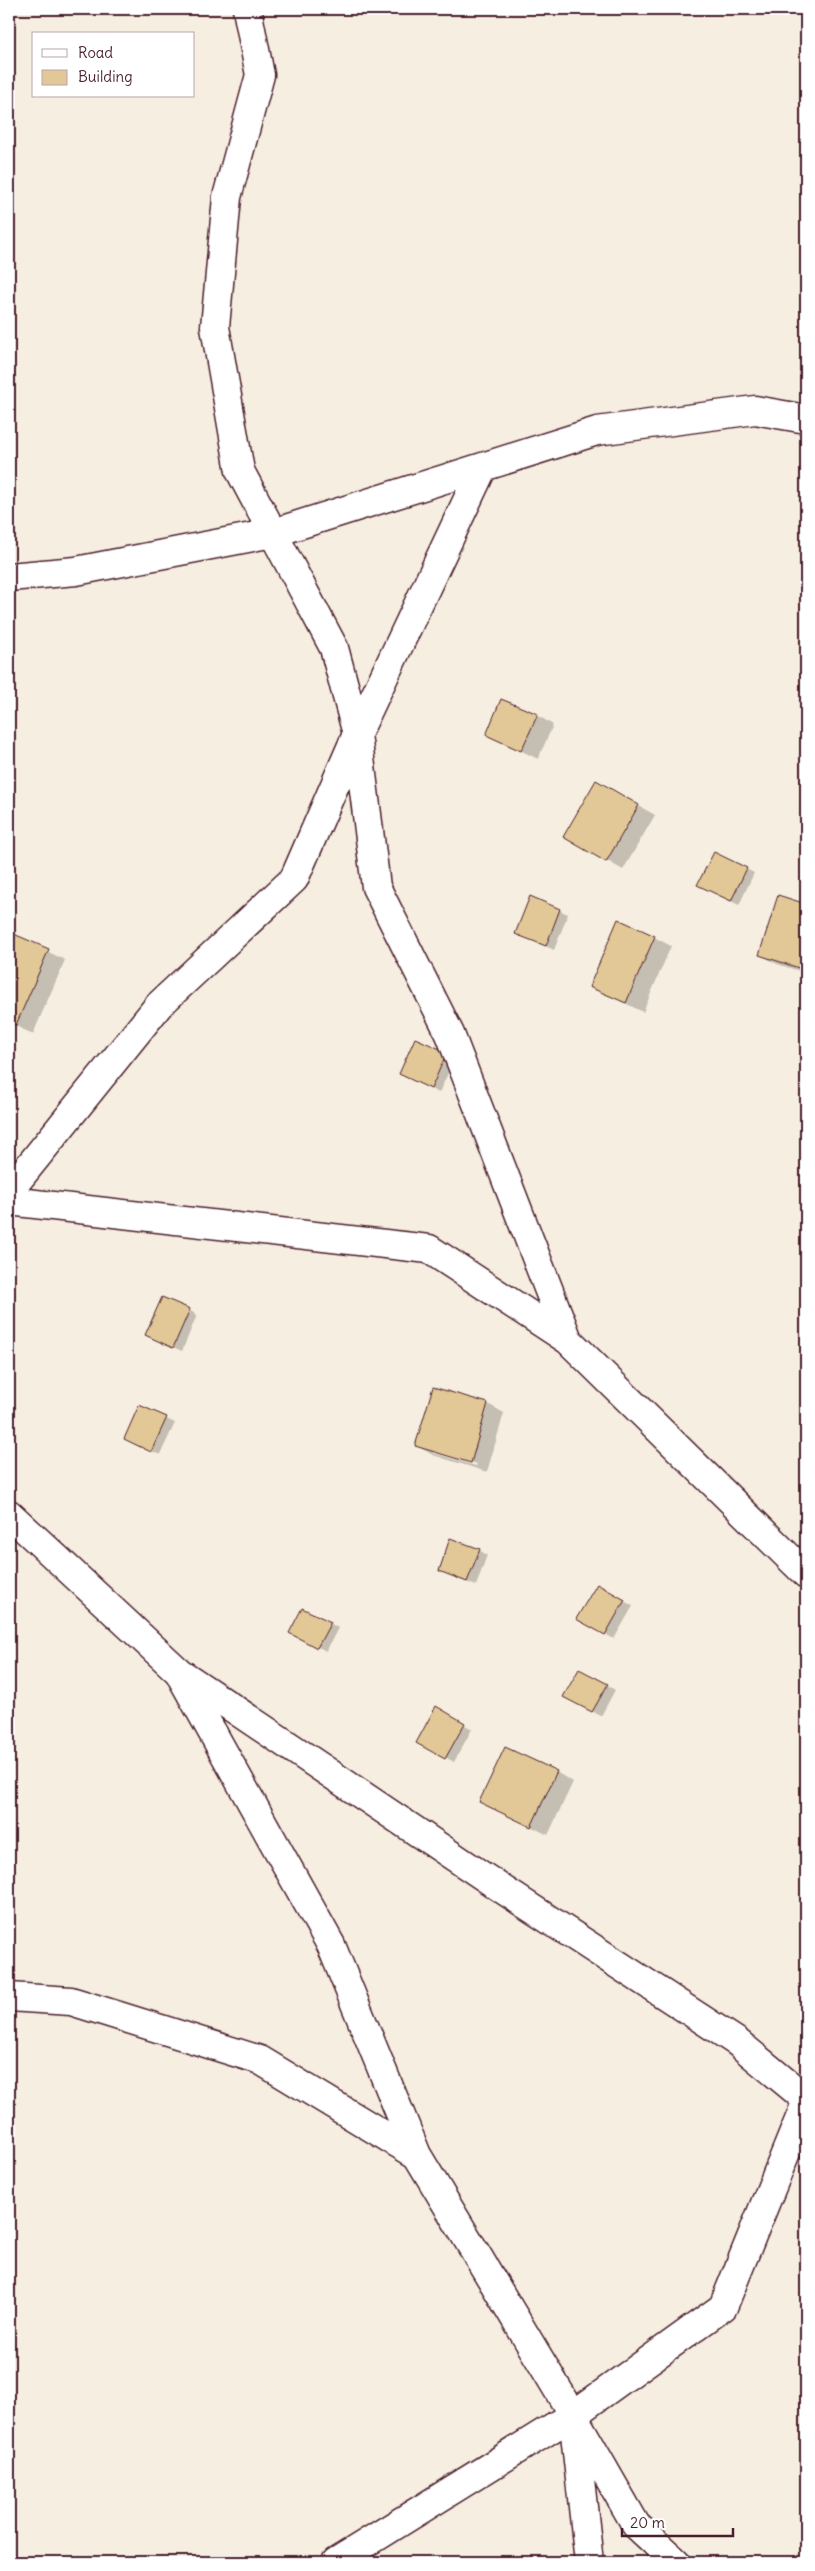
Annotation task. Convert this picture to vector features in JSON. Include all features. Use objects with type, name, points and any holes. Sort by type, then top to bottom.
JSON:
[{"type":"street","points":[[247,9],[260,75],[227,197],[215,327],[240,471],[334,648],[357,734],[376,887],[450,1034],[568,1340]]},
{"type":"street","points":[[9,577],[76,571],[273,533],[597,431],[755,410],[806,419]]},
{"type":"street","points":[[9,1191],[159,1004],[294,879],[357,734],[483,467]]},
{"type":"street","points":[[9,1201],[430,1249],[568,1340],[806,1574]]},
{"type":"street","points":[[9,1514],[179,1672],[499,1887],[737,2042],[806,2101],[723,2307],[573,2415],[336,2562]]},
{"type":"street","points":[[179,1672],[331,1945],[416,2155],[573,2415],[636,2525],[676,2562]]},
{"type":"street","points":[[9,1997],[71,2001],[260,2060],[416,2155]]},
{"type":"street","points":[[573,2415],[589,2562]]},
{"type":"building","points":[[501,699],[538,714],[521,751],[486,735]]},
{"type":"building","points":[[596,780],[639,805],[606,862],[563,837]]},
{"type":"building","points":[[714,852],[747,868],[731,901],[697,885]]},
{"type":"building","points":[[778,895],[806,904],[805,970],[759,955]]},
{"type":"building","points":[[530,896],[560,909],[546,946],[515,934]]},
{"type":"building","points":[[618,919],[655,936],[626,1003],[589,987]]},
{"type":"building","points":[[9,932],[49,949],[16,1025],[9,1022]]},
{"type":"building","points":[[415,1038],[447,1052],[431,1089],[399,1074]]},
{"type":"building","points":[[162,1297],[190,1309],[173,1348],[145,1335]]},
{"type":"building","points":[[433,1387],[488,1403],[471,1463],[415,1446]]},
{"type":"building","points":[[139,1405],[167,1417],[151,1452],[124,1439]]},
{"type":"building","points":[[450,1538],[480,1549],[467,1582],[439,1571]]},
{"type":"building","points":[[597,1584],[625,1600],[605,1635],[576,1619]]},
{"type":"building","points":[[302,1608],[331,1622],[317,1648],[289,1633]]},
{"type":"building","points":[[579,1669],[608,1684],[592,1712],[563,1697]]},
{"type":"building","points":[[436,1706],[465,1723],[445,1759],[416,1743]]},
{"type":"building","points":[[505,1747],[557,1771],[531,1827],[479,1802]]}]
